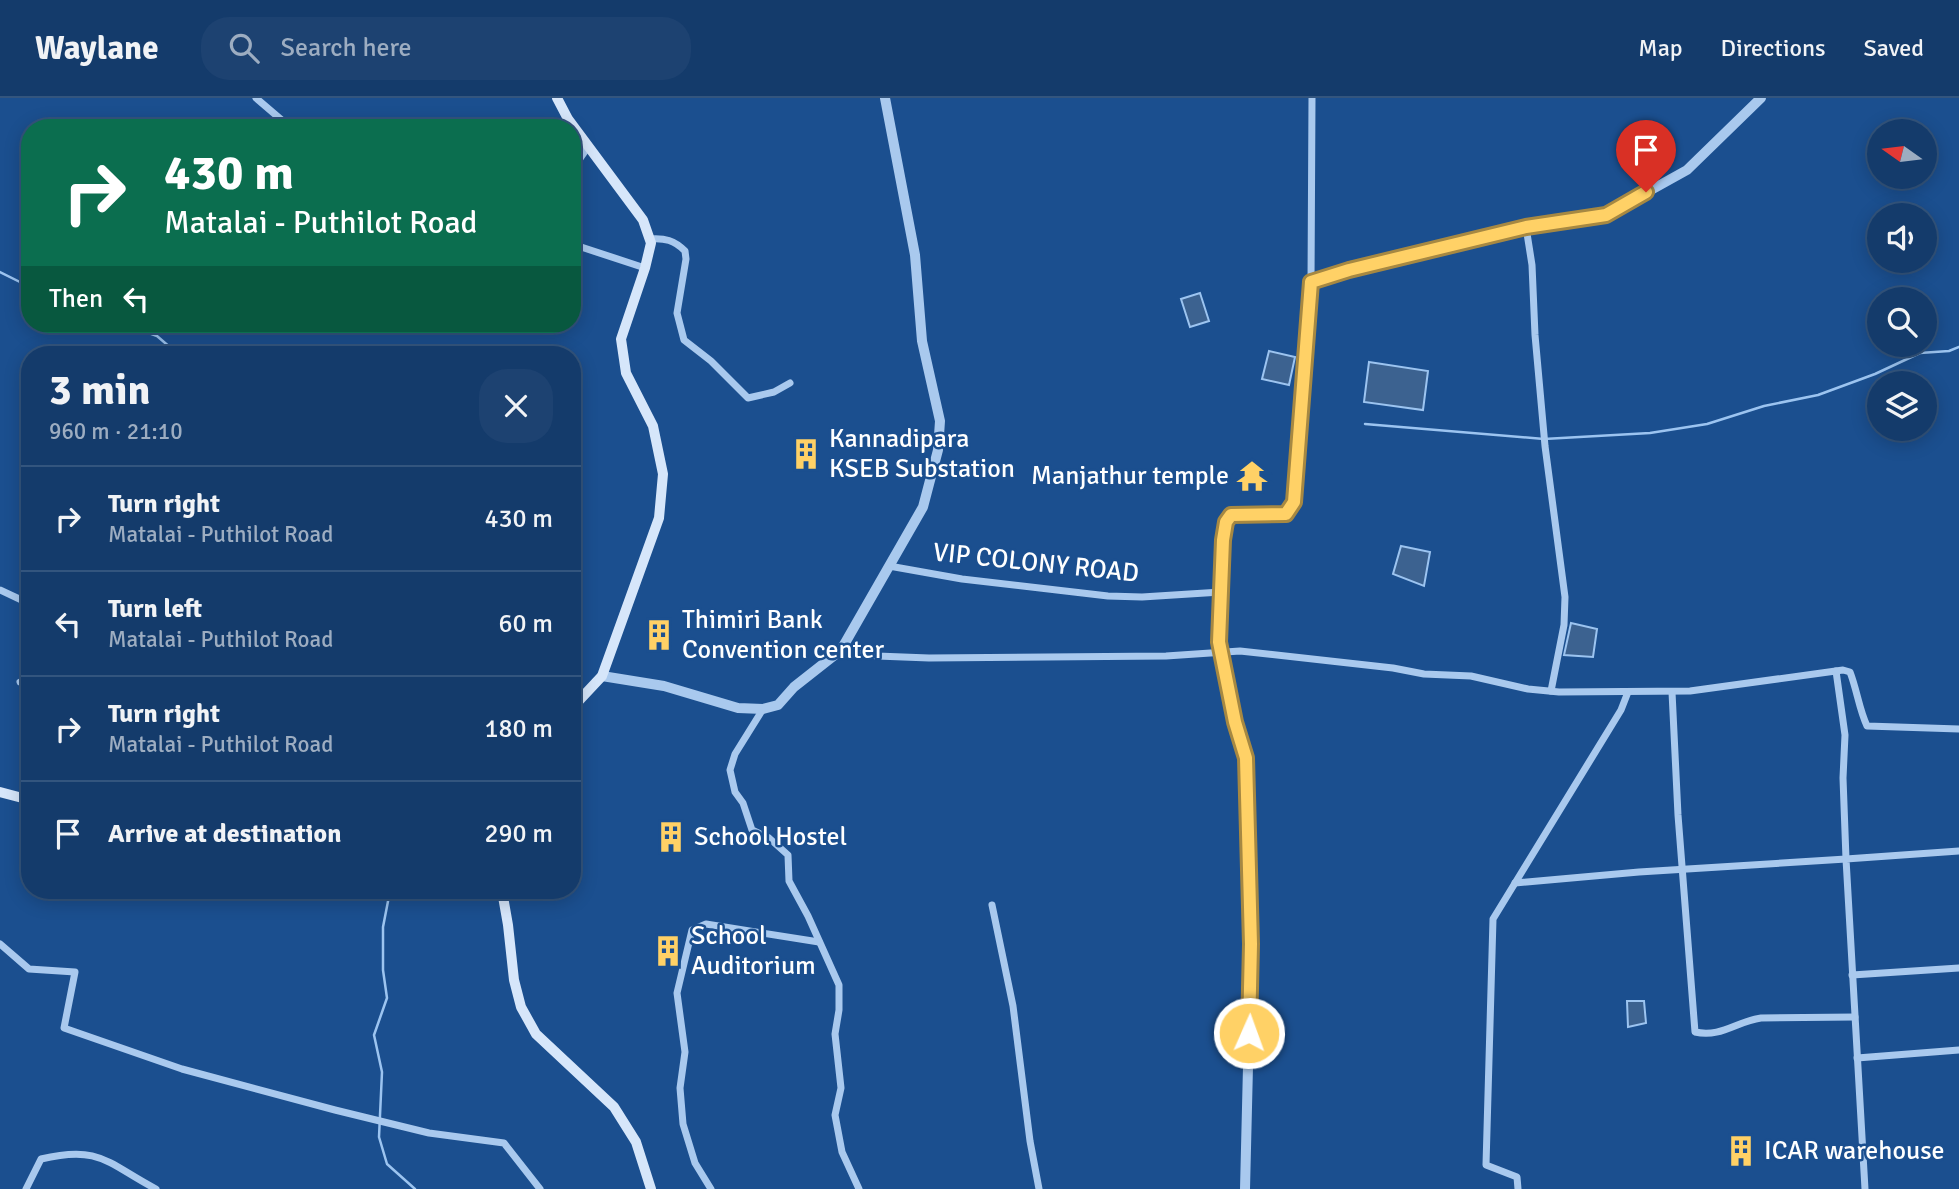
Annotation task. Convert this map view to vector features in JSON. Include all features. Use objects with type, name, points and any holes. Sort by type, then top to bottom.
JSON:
[{"type":"main road","points":[[557,98],[568,119]]},
{"type":"main road","points":[[581,137],[643,220],[650,239],[645,268],[621,339],[626,373],[653,426],[663,474],[659,518],[602,676],[581,698]]},
{"type":"main road","points":[[0,792],[21,798]]},
{"type":"main road","points":[[503,899],[514,980],[521,1007],[536,1034],[614,1107],[636,1142],[651,1189]]},
{"type":"street","points":[[256,98],[280,119]]},
{"type":"street","points":[[602,676],[664,686],[738,708],[763,709],[778,705],[794,687],[842,650],[912,528],[926,497],[938,450],[940,421],[922,341],[915,255],[885,98]]},
{"type":"street","points":[[1245,1189],[1251,944],[1246,758],[1235,722],[1220,652],[1223,540],[1226,522],[1231,515],[1286,514],[1294,502],[1311,282],[1312,98]]},
{"type":"street","points":[[1311,282],[1349,270],[1526,227],[1606,215],[1687,170],[1761,98]]},
{"type":"street","points":[[581,158],[589,148]]},
{"type":"street","points":[[1526,227],[1532,265],[1545,446],[1565,597],[1564,625],[1550,691]]},
{"type":"street","points":[[650,239],[671,240],[685,251],[677,313],[684,340],[748,398],[774,392],[790,383]]},
{"type":"street","points":[[581,247],[645,268]]},
{"type":"street","name":"VIP COLONY ROAD","points":[[889,566],[962,579],[1108,596],[1221,593]]},
{"type":"street","points":[[0,590],[21,600]]},
{"type":"street","points":[[842,650],[877,656],[929,658],[1166,656],[1240,651],[1369,665],[1424,674],[1471,676],[1528,689],[1550,691],[1672,692],[1836,671],[1850,672],[1857,688],[1860,712],[1867,726],[1959,729]]},
{"type":"street","points":[[1836,671],[1845,735],[1843,778],[1846,859],[1866,1189]]},
{"type":"street","points":[[1518,1189],[1517,1177],[1486,1165],[1493,919],[1621,710],[1628,692]]},
{"type":"street","points":[[1672,692],[1678,815],[1695,1032],[1725,1032],[1750,1019],[1855,1017]]},
{"type":"street","points":[[763,709],[735,754],[730,770],[735,792],[743,803],[752,830],[769,838],[788,855],[789,881],[808,915],[839,985],[835,1034],[841,1088],[835,1115],[842,1152],[859,1189]]},
{"type":"street","points":[[1515,883],[1959,851]]},
{"type":"street","points":[[992,905],[1013,1006],[1030,1141],[1040,1189]]},
{"type":"street","points":[[711,1189],[695,1163],[683,1124],[680,1088],[685,1052],[677,993],[692,930],[706,924],[819,942]]},
{"type":"street","points":[[0,944],[29,969],[75,972],[64,1028],[182,1069],[335,1110],[429,1133],[504,1143],[540,1189]]},
{"type":"street","points":[[1852,975],[1959,968]]},
{"type":"street","points":[[1857,1058],[1959,1049]]},
{"type":"street","points":[[26,1189],[41,1159],[81,1153],[112,1163],[156,1189]]},
{"type":"water","points":[[1200,293],[1209,321],[1190,327],[1181,299]]},
{"type":"water","points":[[1269,351],[1295,357],[1289,385],[1262,379]]},
{"type":"water","points":[[1369,362],[1428,371],[1423,410],[1364,402]]},
{"type":"water","points":[[1401,546],[1430,552],[1424,586],[1393,574]]},
{"type":"water","points":[[1571,623],[1597,629],[1593,657],[1564,655]]},
{"type":"water","points":[[1627,1001],[1644,1001],[1646,1023],[1628,1027]]},
{"type":"waterway","points":[[0,272],[21,282]]},
{"type":"waterway","points":[[149,333],[169,346]]},
{"type":"waterway","points":[[1365,424],[1544,439],[1650,433],[1707,424],[1764,406],[1818,395],[1875,374],[1920,353],[1949,351],[1959,347]]},
{"type":"waterway","points":[[388,899],[383,927],[383,970],[387,998],[374,1035],[382,1072],[379,1137],[387,1164],[415,1189]]},
{"type":"place","name":"Kannadipara KSEB Substation","points":[[806,454]]},
{"type":"place","name":"Manjathur temple","points":[[1252,476]]},
{"type":"place","name":"Thimiri Bank Convention center","points":[[659,635]]},
{"type":"place","name":"School Hostel","points":[[671,837]]},
{"type":"place","name":"School Auditorium","points":[[668,951]]},
{"type":"place","name":"ICAR warehouse","points":[[1741,1151]]},
{"type":"route","points":[[1249,1033],[1251,944],[1246,758],[1235,722],[1220,652],[1223,540],[1226,522],[1231,515],[1286,514],[1292,508],[1311,282],[1349,270],[1526,227],[1606,215],[1646,192]]}]
